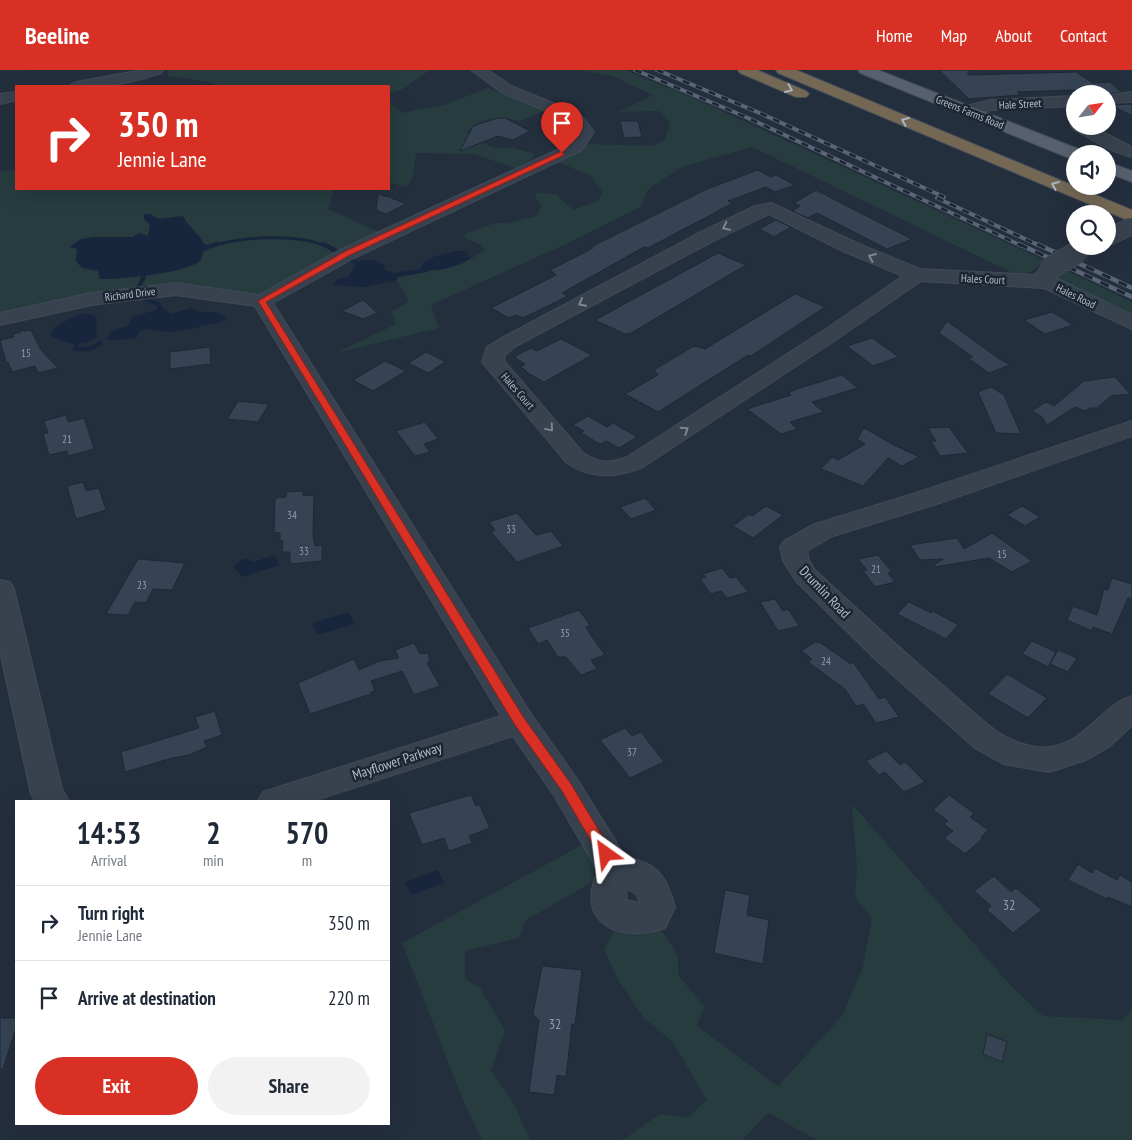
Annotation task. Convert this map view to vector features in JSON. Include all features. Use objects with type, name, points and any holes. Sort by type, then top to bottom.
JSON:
[{"type":"highway","points":[[744,70],[906,139]]},
{"type":"highway","points":[[783,70],[1132,217]]},
{"type":"highway","points":[[1116,230],[1132,237]]},
{"type":"main road","name":"Greens Farms Road","points":[[865,70],[1066,150]]},
{"type":"main road","points":[[1116,170],[1132,177]]},
{"type":"street","points":[[83,85],[136,77],[156,70]]},
{"type":"street","points":[[478,70],[506,89],[574,117],[586,132],[576,147],[347,254],[262,301],[520,722],[566,788],[616,870]]},
{"type":"street","points":[[0,99],[15,96]]},
{"type":"street","points":[[1116,98],[1132,97]]},
{"type":"street","name":"Hale Street","points":[[966,110],[991,105],[1066,102]]},
{"type":"street","points":[[1040,103],[1066,118]]},
{"type":"street","points":[[1095,135],[1116,147],[1132,152]]},
{"type":"street","name":"Hales Court","points":[[917,275],[705,417],[635,462],[620,468],[603,470],[586,466],[575,458],[493,362],[495,352],[507,343],[761,210],[771,208],[852,248],[917,275],[1049,275]]},
{"type":"street","points":[[1116,233],[1132,226]]},
{"type":"street","name":"Hales Road","points":[[1076,255],[1049,275],[1132,323]]},
{"type":"street","name":"Richard Drive","points":[[0,319],[91,299],[176,288],[262,301]]},
{"type":"street","name":"Drumlin Road","points":[[1132,428],[925,499],[824,530],[793,547],[796,561],[805,575],[881,649],[986,740],[1015,755],[1049,760],[1075,751],[1098,739],[1132,707]]},
{"type":"street","points":[[0,589],[47,794],[52,800]]},
{"type":"street","name":"Mayflower Parkway","points":[[277,800],[520,722]]},
{"type":"green space","points":[[168,70],[430,70],[401,90],[390,93],[390,85],[215,85],[211,82],[168,76]]},
{"type":"green space","points":[[579,70],[625,70],[696,99],[1046,261],[1030,272],[1017,275],[752,147],[682,167],[650,188],[646,192],[642,206],[566,244],[431,305],[439,328],[336,353],[396,324],[392,311],[409,302],[397,280],[397,275],[431,271],[462,264],[485,250],[481,245],[467,239],[464,234],[495,223],[508,223],[537,216],[541,205],[536,199],[536,193],[556,194],[573,210],[598,201],[603,191],[589,175],[555,161],[586,144],[653,146],[665,140],[670,123],[659,111],[618,112],[653,95],[612,76]]},
{"type":"green space","points":[[488,88],[556,113],[542,112],[519,121],[505,118],[492,119],[478,124],[467,132],[471,138],[494,148],[514,148],[535,154],[528,164],[518,169],[474,154],[416,153],[412,179],[407,187],[390,183],[390,104],[403,113],[447,104]]},
{"type":"green space","points":[[15,170],[15,190],[334,190],[328,209],[379,232],[260,294],[176,285],[0,315],[0,171]]},
{"type":"green space","points":[[1063,269],[1132,302],[1132,316],[1065,285],[1056,278],[1057,272]]},
{"type":"green space","points":[[852,804],[1010,985],[1043,1016],[1123,1020],[1132,1009],[1132,1140],[817,1140],[768,1113],[742,1140],[623,1140],[660,1114],[687,1118],[707,1100],[672,1041],[644,1018],[618,980],[604,949],[621,919],[656,925],[669,940],[678,957],[678,974],[704,1007],[697,1026],[778,1086],[842,1016],[863,967],[872,918],[855,898],[857,869]]},
{"type":"green space","points":[[584,844],[594,859],[594,881],[526,920],[519,938],[465,951],[465,979],[480,988],[505,1030],[491,1071],[514,1104],[530,1140],[482,1140],[463,1100],[402,943]]},
{"type":"water","points":[[144,214],[150,214],[159,219],[183,216],[204,244],[214,246],[203,252],[201,260],[194,265],[169,272],[137,277],[100,279],[98,271],[82,268],[76,261],[77,249],[69,247],[81,239],[132,237],[139,233],[148,236],[150,225],[144,219]]},
{"type":"water","points":[[455,251],[464,251],[471,258],[460,264],[440,270],[421,267],[423,263],[431,258]]},
{"type":"water","points":[[363,259],[377,261],[385,266],[385,270],[397,274],[397,280],[365,287],[333,285],[336,280],[349,276],[356,264]]},
{"type":"water","points":[[162,308],[171,314],[191,308],[201,312],[216,312],[228,318],[219,323],[202,325],[197,328],[169,332],[147,329],[139,332],[135,339],[107,340],[110,332],[129,325],[132,317]]},
{"type":"water","points":[[80,314],[95,316],[97,337],[86,343],[74,344],[51,336],[52,330]]},
{"type":"water","points":[[274,555],[280,565],[242,577],[233,566],[245,558],[253,562]]},
{"type":"water","points":[[349,612],[355,624],[317,635],[312,623]]},
{"type":"water","points":[[438,870],[444,883],[411,895],[405,882]]},
{"type":"building","points":[[939,70],[968,70],[968,75],[1076,72],[1093,83],[1110,82],[1113,85],[1066,85],[1066,90],[1017,92],[1020,95],[969,99]]},
{"type":"building","points":[[1132,104],[1132,116],[1116,108],[1116,105]]},
{"type":"building","points":[[498,118],[505,118],[530,131],[513,140],[498,136],[460,151],[473,126]]},
{"type":"building","points":[[620,121],[638,121],[642,137],[624,138]]},
{"type":"building","points":[[758,170],[771,177],[776,175],[795,185],[775,192],[766,187],[728,201],[733,203],[648,248],[644,247],[562,293],[568,296],[523,318],[516,315],[509,318],[491,308],[556,275],[550,270],[593,248],[591,247],[707,189]]},
{"type":"building","points":[[816,190],[912,239],[887,249],[817,213],[808,218],[792,211],[800,206],[794,203]]},
{"type":"building","points":[[378,194],[406,204],[386,214],[376,210]]},
{"type":"building","points":[[776,220],[791,227],[774,237],[759,229]]},
{"type":"building","points":[[718,253],[746,265],[631,333],[625,334],[595,320]]},
{"type":"building","points":[[795,294],[825,307],[751,356],[748,355],[658,412],[625,394],[658,375],[654,370],[694,346],[705,349]]},
{"type":"building","points":[[363,300],[377,313],[363,319],[342,311]]},
{"type":"building","points":[[1052,312],[1073,325],[1045,334],[1024,320]]},
{"type":"building","points":[[947,321],[1010,365],[989,373],[968,358],[973,357],[939,333]]},
{"type":"building","points":[[20,329],[24,331],[31,330],[41,350],[58,368],[38,373],[35,366],[12,372],[8,362],[6,362],[0,340],[14,337],[13,334],[21,332]]},
{"type":"building","points":[[872,338],[899,357],[873,366],[847,346]]},
{"type":"building","points":[[561,339],[592,355],[544,382],[520,367],[525,364],[514,357],[531,348],[537,351]]},
{"type":"building","points":[[210,347],[211,364],[170,369],[170,352]]},
{"type":"building","points":[[426,352],[445,362],[428,373],[408,363]]},
{"type":"building","points":[[385,361],[406,371],[373,391],[353,380]]},
{"type":"building","points":[[842,375],[858,388],[812,402],[823,412],[790,422],[797,429],[781,434],[747,409],[791,395],[788,393],[797,389]]},
{"type":"building","points":[[1115,377],[1130,394],[1111,396],[1097,408],[1090,408],[1085,411],[1075,407],[1047,425],[1041,416],[1032,411],[1046,402],[1054,406],[1084,381]]},
{"type":"building","points":[[991,387],[1004,395],[1021,434],[996,433],[978,392]]},
{"type":"building","points":[[238,401],[269,404],[258,422],[227,419]]},
{"type":"building","points":[[66,415],[68,422],[84,418],[94,449],[68,456],[67,451],[49,455],[43,434],[48,433],[44,421]]},
{"type":"building","points":[[588,416],[607,427],[613,423],[637,437],[619,448],[606,441],[600,444],[581,433],[584,431],[573,425]]},
{"type":"building","points":[[425,422],[438,439],[424,444],[430,452],[415,456],[396,431]]},
{"type":"building","points":[[949,427],[968,453],[940,456],[931,441],[936,441],[928,428]]},
{"type":"building","points":[[864,428],[919,457],[902,466],[888,458],[863,486],[821,469],[832,457],[838,460],[865,444],[857,439]]},
{"type":"building","points":[[83,482],[86,491],[99,488],[106,510],[76,519],[67,486]]},
{"type":"building","points":[[303,491],[303,496],[314,495],[313,535],[315,546],[322,545],[322,561],[290,564],[290,552],[282,552],[283,541],[280,541],[280,533],[274,532],[275,498],[286,497],[286,492]]},
{"type":"building","points":[[645,498],[656,510],[631,519],[620,507]]},
{"type":"building","points":[[766,506],[783,515],[753,538],[733,526],[749,514],[752,516]]},
{"type":"building","points":[[1022,506],[1040,517],[1025,526],[1007,515]]},
{"type":"building","points":[[517,513],[536,535],[551,531],[563,546],[517,562],[491,532],[495,530],[489,522]]},
{"type":"building","points":[[992,533],[1032,561],[1012,572],[989,558],[935,567],[934,565],[943,559],[920,560],[910,545],[957,538],[964,549]]},
{"type":"building","points":[[878,555],[892,572],[888,573],[895,582],[875,587],[863,571],[867,570],[858,559]]},
{"type":"building","points":[[138,559],[185,563],[172,590],[153,589],[146,603],[135,602],[128,615],[106,614]]},
{"type":"building","points":[[722,568],[730,578],[736,577],[748,592],[727,598],[721,591],[711,594],[700,579],[706,577],[703,574]]},
{"type":"building","points":[[1112,578],[1132,584],[1132,599],[1128,598],[1112,634],[1093,627],[1092,631],[1067,620],[1073,606],[1097,615],[1104,589],[1108,590]]},
{"type":"building","points":[[775,599],[783,611],[788,609],[799,626],[778,631],[760,602]]},
{"type":"building","points":[[909,602],[931,613],[933,611],[958,625],[946,639],[897,614]]},
{"type":"building","points":[[579,610],[590,625],[586,627],[590,634],[605,655],[591,660],[597,669],[581,675],[566,657],[558,657],[547,640],[538,644],[528,628]]},
{"type":"building","points":[[1032,641],[1056,652],[1048,667],[1022,654]]},
{"type":"building","points":[[815,642],[819,642],[851,664],[853,662],[879,699],[885,697],[899,717],[876,723],[863,704],[856,706],[845,689],[808,662],[812,659],[801,651]]},
{"type":"building","points":[[414,643],[420,654],[428,653],[430,662],[427,663],[440,686],[414,695],[402,671],[371,681],[375,691],[371,692],[371,694],[310,714],[298,683],[354,659],[359,670],[380,661],[399,658],[395,650]]},
{"type":"building","points":[[1058,650],[1077,658],[1068,672],[1050,664]]},
{"type":"building","points":[[1007,674],[1047,698],[1028,718],[988,694]]},
{"type":"building","points":[[215,711],[222,735],[204,741],[207,747],[189,755],[125,772],[121,752],[199,728],[195,717]]},
{"type":"building","points":[[625,728],[632,736],[641,732],[664,762],[630,778],[600,740]]},
{"type":"building","points":[[886,751],[900,765],[905,762],[925,782],[904,792],[885,772],[879,775],[866,761]]},
{"type":"building","points":[[471,795],[476,806],[479,804],[490,828],[469,836],[472,843],[449,851],[444,838],[422,845],[409,813]]},
{"type":"building","points":[[949,795],[974,813],[970,817],[988,830],[981,837],[983,838],[965,854],[944,838],[953,831],[944,824],[948,821],[933,810]]},
{"type":"building","points":[[1078,864],[1092,873],[1095,868],[1117,880],[1120,875],[1132,882],[1132,907],[1108,897],[1107,899],[1068,880]]},
{"type":"building","points":[[994,876],[1011,892],[1016,888],[1042,910],[1013,933],[987,910],[991,906],[974,891]]},
{"type":"building","points":[[725,890],[750,895],[747,915],[769,920],[763,964],[714,953]]},
{"type":"building","points":[[542,966],[582,970],[575,1024],[572,1024],[566,1077],[557,1075],[554,1095],[529,1092],[539,1020],[533,1014]]},
{"type":"building","points":[[0,1018],[15,1018],[15,1031],[3,1069],[0,1069]]},
{"type":"building","points":[[987,1034],[1007,1042],[1002,1062],[983,1054]]},
{"type":"waterway","points":[[213,246],[239,240],[269,238],[299,239],[325,246]]},
{"type":"waterway","points":[[211,246],[217,244]]},
{"type":"waterway","points":[[323,244],[336,251]]},
{"type":"waterway","points":[[349,258],[357,263]]},
{"type":"waterway","points":[[397,275],[426,270]]},
{"type":"waterway","points":[[139,287],[144,276]]},
{"type":"waterway","points":[[143,298],[158,304],[160,309]]},
{"type":"waterway","points":[[77,344],[75,349],[90,349],[100,343]]},
{"type":"railway","points":[[635,70],[748,118],[1022,246]]},
{"type":"railway","points":[[657,70],[762,114],[944,197]]},
{"type":"railway","points":[[937,198],[1040,246]]},
{"type":"railway","points":[[1019,244],[1132,297]]},
{"type":"railway","points":[[1037,244],[1132,288]]},
{"type":"route","points":[[562,153],[347,254],[262,301],[520,722],[566,788],[606,854]]}]
